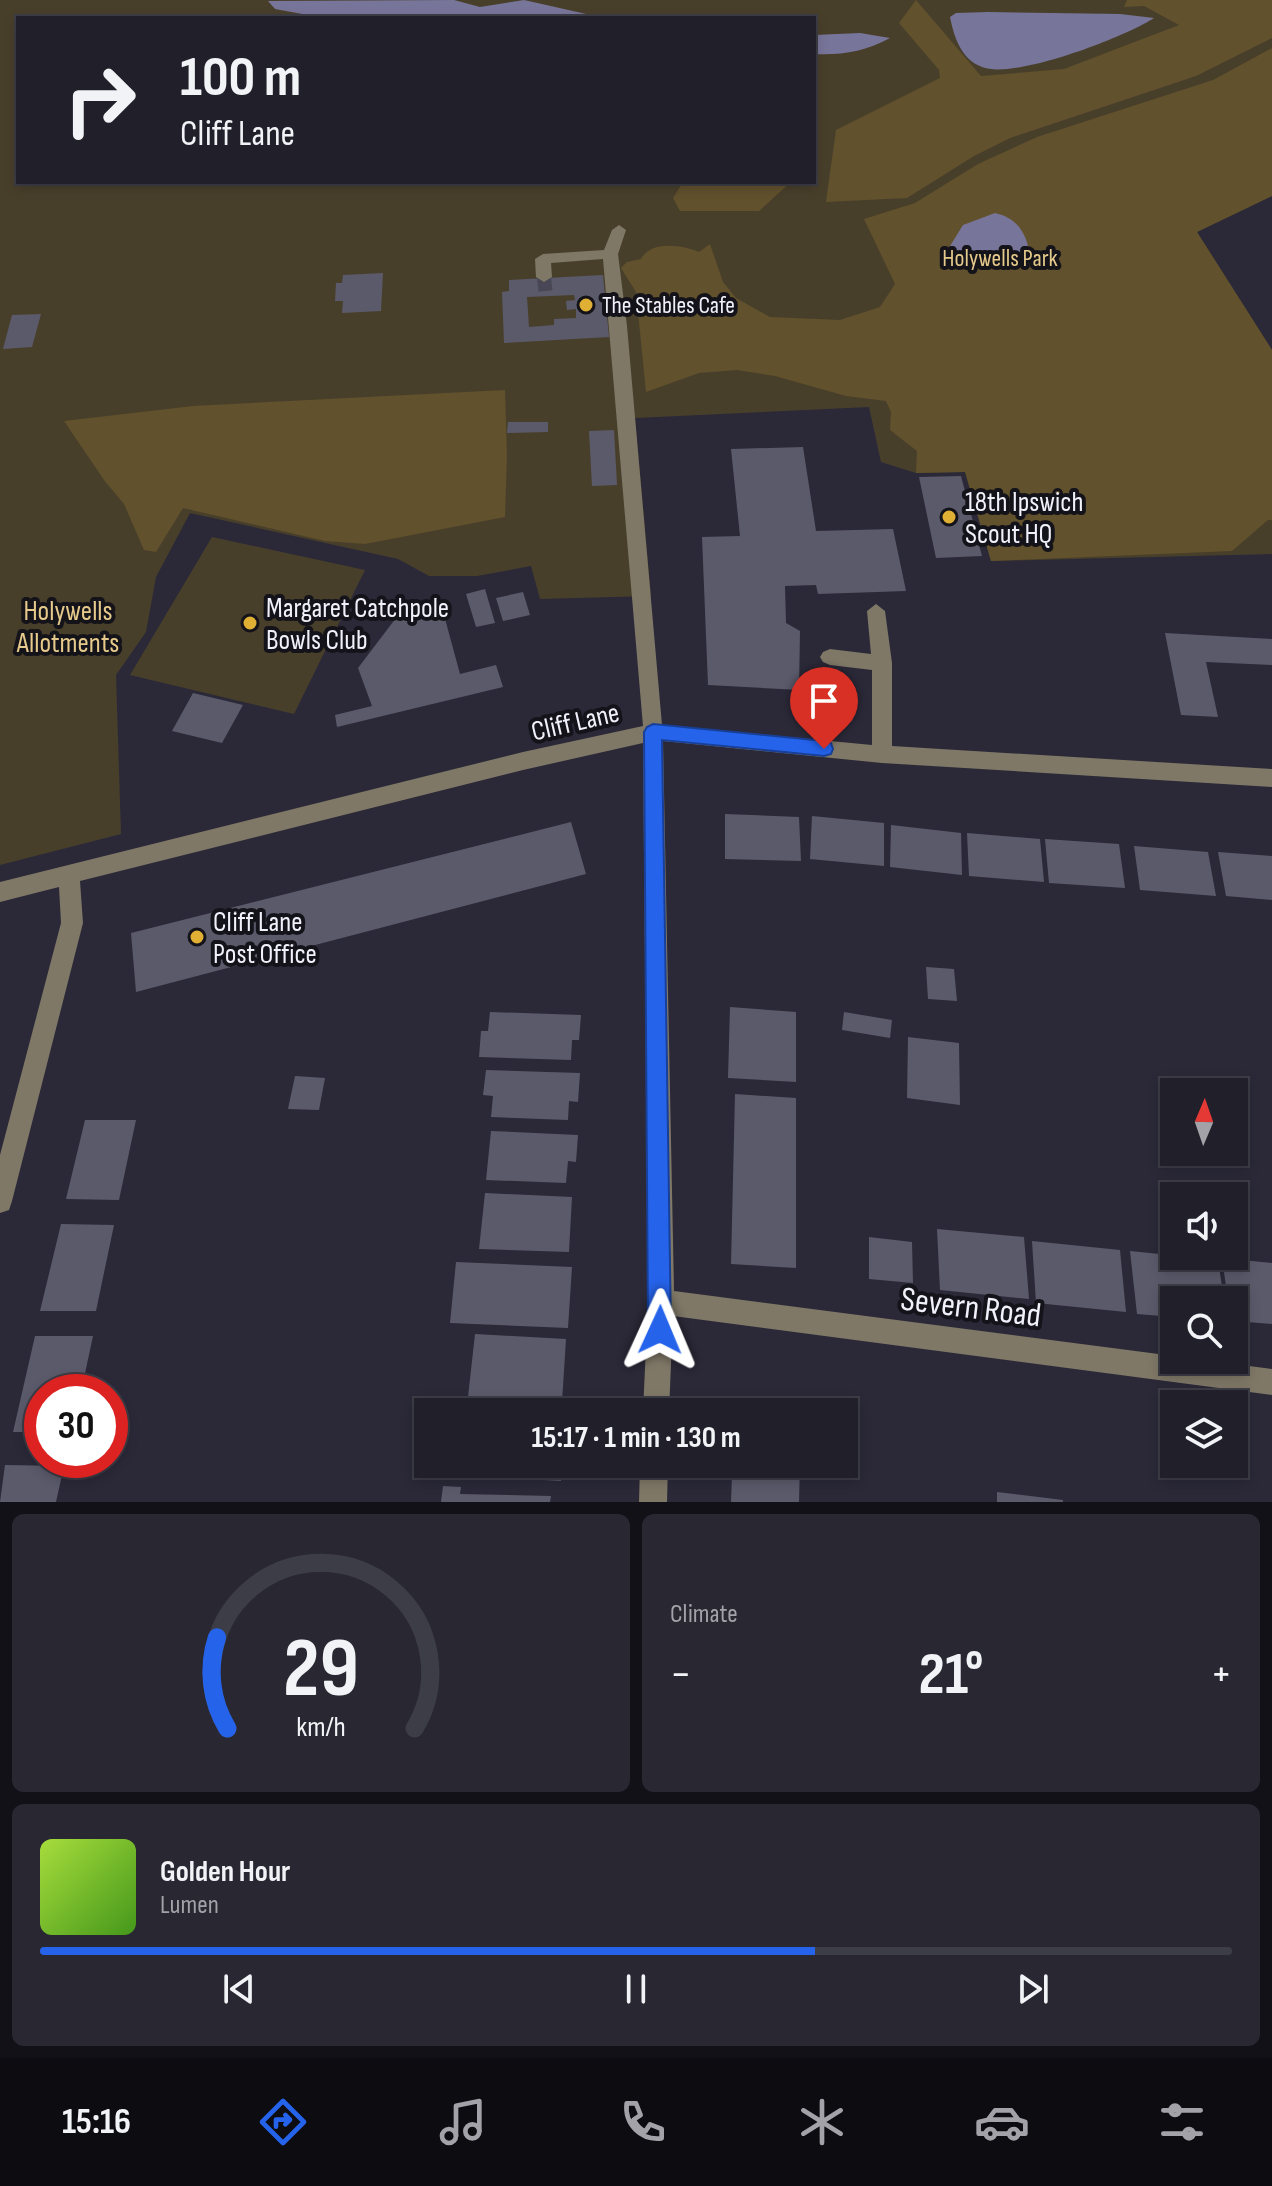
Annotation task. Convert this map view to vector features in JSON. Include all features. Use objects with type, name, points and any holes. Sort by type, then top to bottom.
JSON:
[{"type":"street","points":[[619,230],[610,254],[619,326],[653,732],[661,1302],[657,1398]]},
{"type":"street","points":[[544,277],[543,259],[610,254]]},
{"type":"street","points":[[876,611],[882,663],[882,754]]},
{"type":"street","points":[[830,657],[882,663]]},
{"type":"street","name":"Cliff Lane","points":[[0,892],[507,765],[653,732],[882,754],[1272,778]]},
{"type":"street","points":[[0,1201],[72,923],[69,875]]},
{"type":"street","name":"Severn Road","points":[[661,1302],[1272,1382]]},
{"type":"street","points":[[653,1502],[654,1478]]},
{"type":"green space","name":"Holywells Park","points":[[0,0],[1272,0],[1272,196],[1197,232],[1272,350],[1272,554],[991,561],[965,472],[916,473],[881,462],[869,407],[635,418],[651,596],[540,599],[531,566],[477,576],[429,576],[398,559],[190,513],[156,577],[146,632],[116,675],[121,834],[0,865]]},
{"type":"green space","points":[[916,0],[981,76],[1064,69],[1179,25],[1144,6],[1124,7],[1127,0],[1272,0],[1272,38],[1196,76],[1010,138],[974,156],[907,198],[826,202],[836,130],[940,78],[939,70],[899,23]]},
{"type":"green space","points":[[1272,48],[1272,196],[1197,232],[1272,350],[1272,520],[1268,520],[1232,551],[991,561],[965,472],[916,473],[917,451],[890,430],[891,412],[886,401],[846,396],[775,376],[737,370],[699,373],[646,392],[636,292],[621,268],[627,262],[641,259],[659,247],[684,247],[699,252],[710,244],[723,282],[736,298],[770,317],[840,320],[880,307],[895,284],[864,219],[915,203],[978,164],[1037,137],[1213,80]]},
{"type":"green space","points":[[682,184],[789,184],[759,211],[680,211],[673,198]]},
{"type":"green space","points":[[505,390],[505,517],[365,544],[325,541],[183,508],[156,552],[144,550],[124,504],[64,421],[193,406]]},
{"type":"green space","name":"Margaret Catchpole Bowls Club","points":[[212,537],[365,570],[294,714],[130,675]]},
{"type":"shaded area","points":[[454,0],[480,7],[524,0],[595,16],[313,16],[275,9],[268,1]]},
{"type":"shaded area","points":[[956,13],[1120,14],[1154,18],[1119,36],[1069,54],[1018,68],[997,69],[982,67],[969,59],[956,40],[950,17]]},
{"type":"shaded area","points":[[860,33],[890,38],[853,52],[816,54],[816,35]]},
{"type":"shaded area","points":[[995,213],[1016,223],[1027,242],[1030,258],[984,267],[962,263],[954,256],[950,246],[963,225]]},
{"type":"building","points":[[383,273],[381,311],[342,313],[343,301],[335,301],[336,283],[342,283],[343,275]]},
{"type":"building","name":"The Stables Cafe","points":[[603,275],[609,337],[504,343],[502,292],[509,291],[509,280]],"holes":[[[574,295],[575,300],[566,301],[567,310],[576,309],[576,318],[554,319],[554,325],[529,327],[527,297]]]},
{"type":"building","points":[[41,314],[32,347],[3,349],[12,315]]},
{"type":"building","points":[[508,422],[548,422],[548,432],[507,433]]},
{"type":"building","points":[[614,430],[617,485],[592,486],[589,431]]},
{"type":"building","points":[[803,447],[816,531],[893,529],[906,591],[818,594],[816,585],[785,586],[786,623],[800,631],[799,690],[708,685],[702,537],[740,536],[731,449]]},
{"type":"building","name":"18th Ipswich Scout HQ","points":[[961,476],[982,556],[936,558],[919,477]]},
{"type":"building","points":[[485,589],[495,623],[476,627],[466,594]]},
{"type":"building","points":[[523,592],[530,615],[503,621],[496,598]]},
{"type":"building","points":[[441,604],[460,674],[496,665],[503,687],[337,727],[335,715],[372,706],[358,668],[399,614]]},
{"type":"building","points":[[1165,633],[1272,639],[1272,665],[1206,662],[1218,717],[1181,715]]},
{"type":"building","points":[[193,693],[243,705],[222,743],[172,731]]},
{"type":"building","points":[[725,814],[799,817],[801,861],[725,859]]},
{"type":"building","points":[[812,816],[884,823],[884,866],[810,859]]},
{"type":"building","points":[[571,822],[586,874],[136,992],[131,933]]},
{"type":"building","points":[[891,825],[961,833],[962,875],[890,867]]},
{"type":"building","points":[[967,833],[1040,839],[1044,882],[969,876]]},
{"type":"building","points":[[1045,839],[1119,844],[1125,888],[1049,883]]},
{"type":"building","points":[[1134,846],[1208,852],[1216,896],[1140,890]]},
{"type":"building","points":[[1218,852],[1272,856],[1272,900],[1226,896]]},
{"type":"building","points":[[926,967],[954,969],[957,1001],[928,999]]},
{"type":"building","points":[[730,1007],[796,1012],[796,1082],[728,1078]]},
{"type":"building","points":[[490,1012],[581,1015],[579,1040],[572,1040],[571,1060],[479,1057],[481,1031],[488,1031]]},
{"type":"building","points":[[844,1012],[892,1020],[890,1038],[842,1030]]},
{"type":"building","points":[[908,1037],[959,1043],[960,1105],[907,1098]]},
{"type":"building","points":[[486,1070],[580,1073],[578,1102],[569,1101],[568,1120],[491,1117],[493,1096],[483,1095]]},
{"type":"building","points":[[295,1076],[325,1078],[319,1110],[288,1109]]},
{"type":"building","points":[[735,1094],[796,1098],[796,1268],[731,1264]]},
{"type":"building","points":[[85,1120],[136,1120],[119,1200],[66,1199]]},
{"type":"building","points":[[491,1131],[578,1135],[576,1162],[568,1161],[566,1183],[486,1180]]},
{"type":"building","points":[[485,1193],[572,1197],[569,1252],[479,1249]]},
{"type":"building","points":[[61,1224],[114,1225],[96,1311],[40,1311]]},
{"type":"building","points":[[937,1229],[1024,1237],[1029,1299],[940,1290]]},
{"type":"building","points":[[869,1237],[912,1242],[913,1283],[869,1279]]},
{"type":"building","points":[[1032,1241],[1120,1250],[1126,1312],[1036,1303]]},
{"type":"building","points":[[1130,1251],[1160,1254],[1160,1270],[1220,1270],[1222,1286],[1160,1286],[1160,1316],[1137,1314]]},
{"type":"building","points":[[1248,1261],[1272,1263],[1272,1324],[1248,1322],[1248,1286],[1226,1286],[1224,1270],[1248,1270]]},
{"type":"building","points":[[456,1262],[572,1267],[568,1328],[450,1323]]},
{"type":"building","points":[[475,1334],[566,1339],[562,1398],[468,1397]]},
{"type":"building","points":[[35,1336],[93,1336],[85,1374],[26,1374]]},
{"type":"building","points":[[24,1384],[24,1432],[13,1432]]},
{"type":"building","points":[[5,1465],[24,1465],[24,1478],[61,1478],[56,1502],[0,1502]]},
{"type":"building","points":[[509,1478],[561,1478],[561,1481]]},
{"type":"building","points":[[732,1478],[800,1478],[799,1502],[731,1502]]},
{"type":"building","points":[[443,1486],[461,1487],[460,1494],[551,1496],[550,1502],[441,1502]]},
{"type":"building","points":[[997,1492],[1063,1500],[1063,1502],[997,1502]]},
{"type":"tunnel","points":[[544,277],[546,296]]},
{"type":"place","name":"The Stables Cafe","points":[[586,305]]},
{"type":"place","name":"18th Ipswich Scout HQ","points":[[949,517]]},
{"type":"place","name":"Margaret Catchpole Bowls Club","points":[[250,623]]},
{"type":"place","name":"Cliff Lane Post Office","points":[[197,937]]},
{"type":"route","points":[[660,1330],[653,732],[824,749]]},
{"type":"park label","name":"Holywells Allotments","points":[[68,626]]}]
